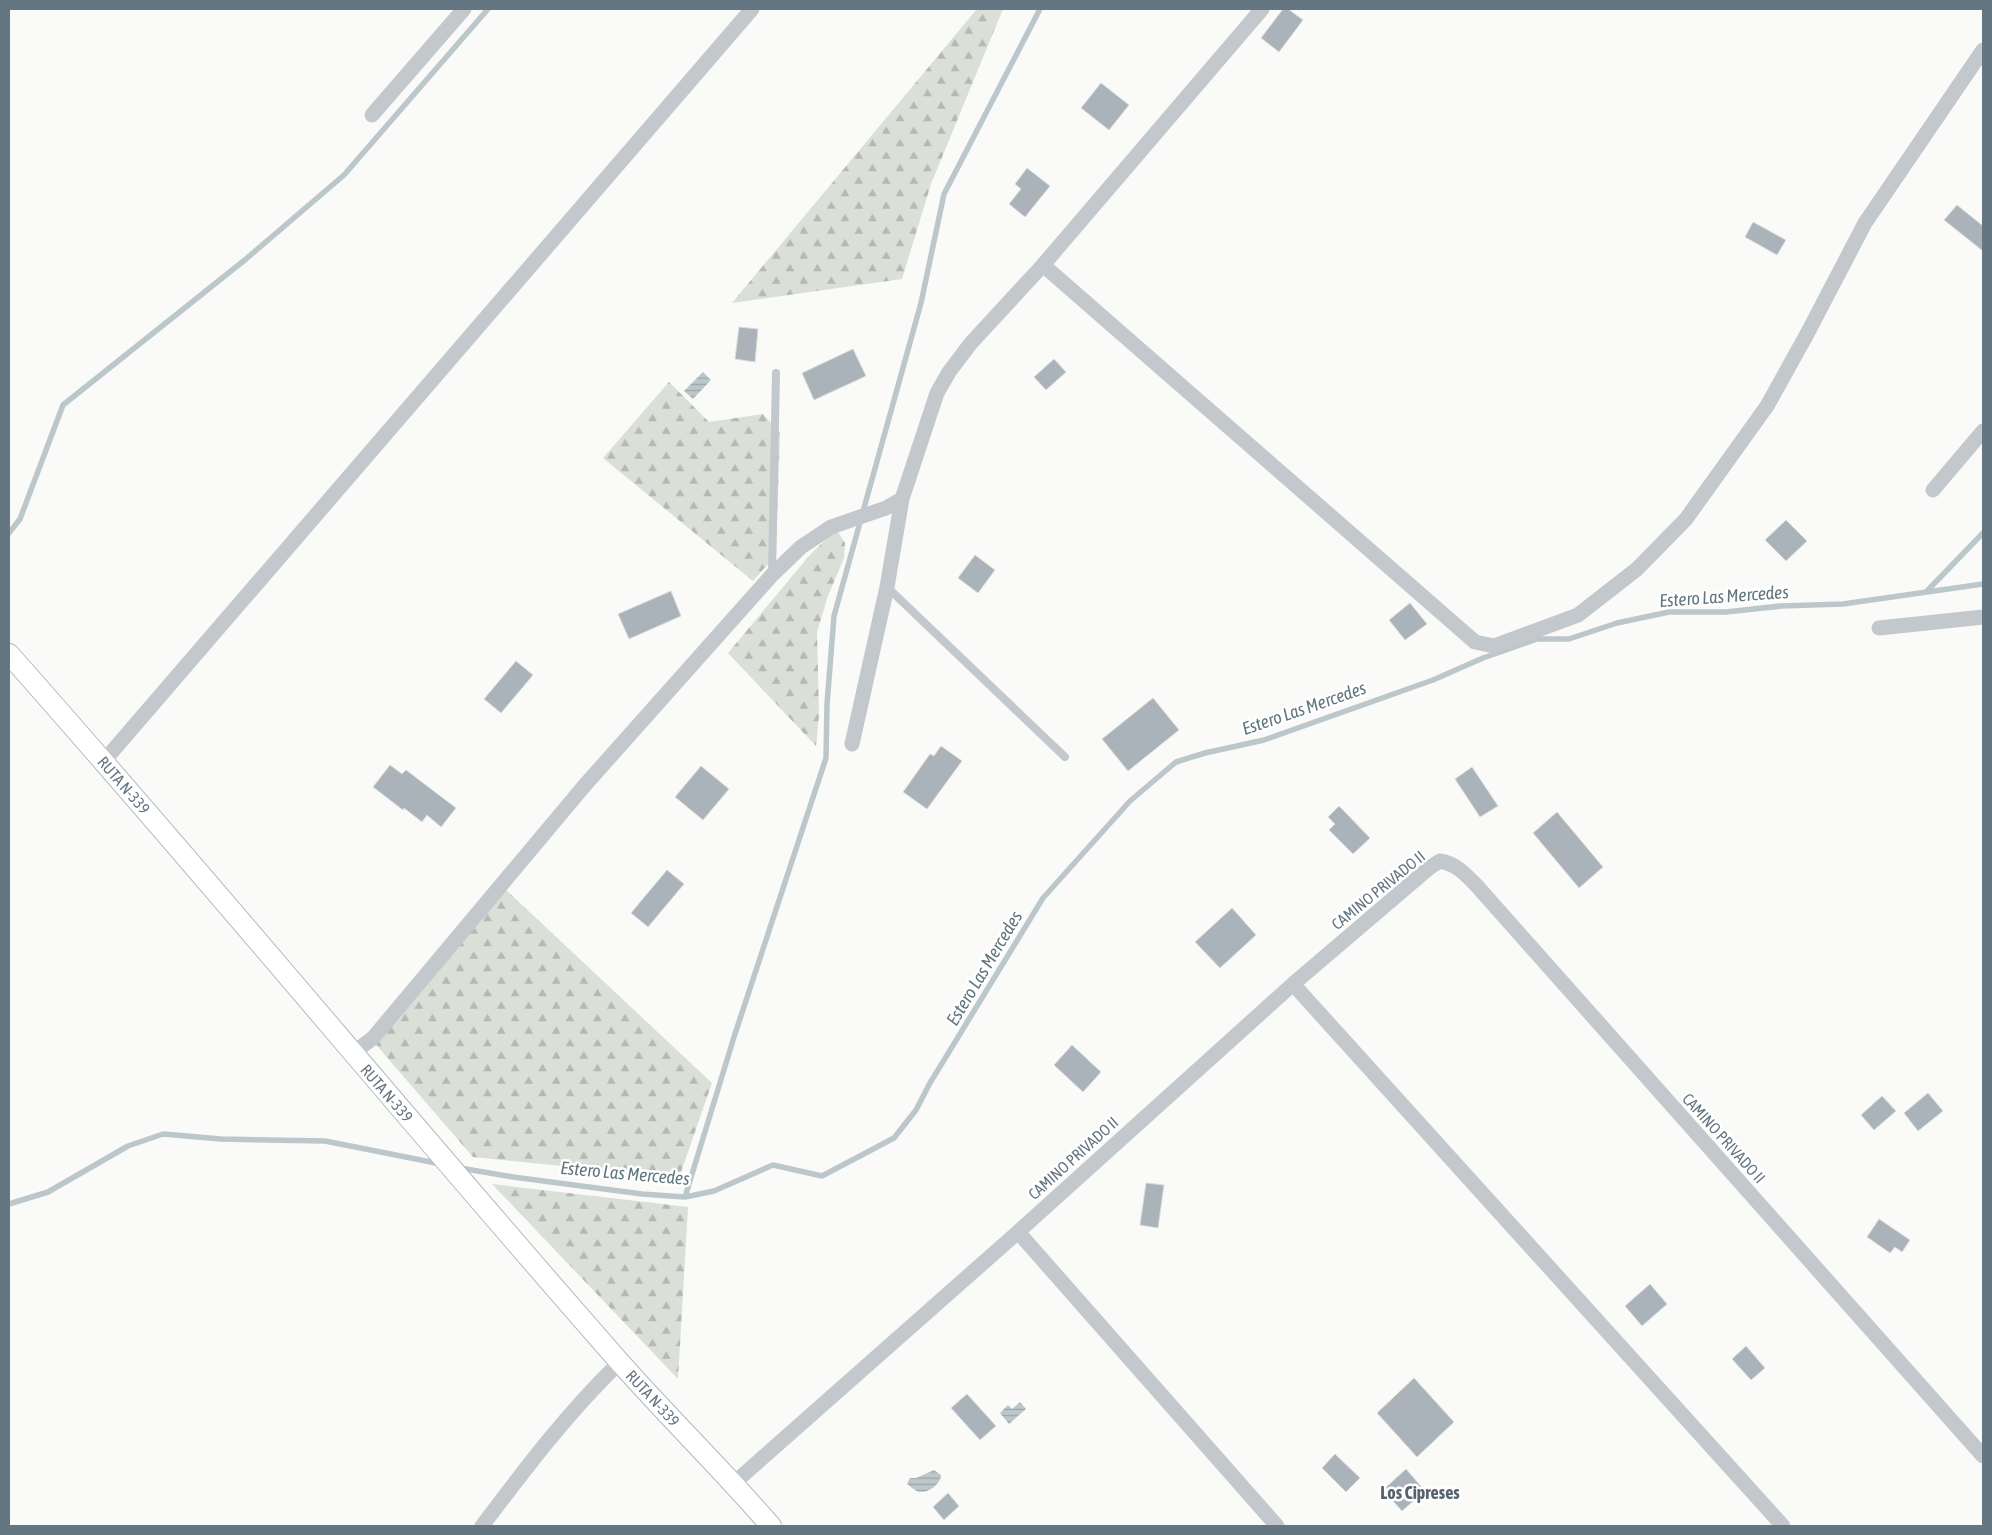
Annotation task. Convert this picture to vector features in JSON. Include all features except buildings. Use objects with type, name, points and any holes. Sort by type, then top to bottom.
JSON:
[{"type":"street","points":[[372,115],[464,9]]},
{"type":"street","points":[[104,761],[752,9]]},
{"type":"street","points":[[852,744],[887,587],[902,499],[937,393],[949,372],[971,343],[1043,265],[1262,9]]},
{"type":"street","points":[[1043,265],[1475,642],[1494,646],[1578,616],[1637,569],[1686,519],[1767,406],[1865,223],[1983,50]]},
{"type":"street","points":[[1933,490],[1983,431]]},
{"type":"street","points":[[353,1054],[372,1038],[585,786],[772,575],[801,547],[831,527],[886,508],[902,499]]},
{"type":"street","points":[[1879,628],[1983,617]]},
{"type":"street","name":"RUTA N-339","points":[[9,654],[104,761],[448,1165],[620,1362],[734,1483],[771,1526]]},
{"type":"street","name":"CAMINO PRIVADO II","points":[[734,1483],[1018,1232],[1293,984],[1429,868],[1440,861],[1451,863],[1459,868],[1504,916],[1983,1456]]},
{"type":"street","points":[[1293,984],[1783,1526]]},
{"type":"street","points":[[1018,1232],[1277,1526]]},
{"type":"street","points":[[482,1526],[539,1452],[591,1390],[620,1362]]},
{"type":"lane","points":[[772,575],[776,373]]},
{"type":"lane","points":[[887,587],[1065,757]]},
{"type":"green space","points":[[977,9],[1003,9],[931,184],[902,279],[732,303]]},
{"type":"green space","points":[[669,382],[709,422],[763,414],[780,433],[776,555],[753,581],[603,458]]},
{"type":"green space","points":[[836,529],[845,543],[844,558],[828,596],[817,632],[819,715],[816,746],[728,653],[809,556]]},
{"type":"green space","points":[[505,889],[712,1083],[679,1178],[473,1157],[372,1040]]},
{"type":"green space","points":[[492,1184],[688,1207],[678,1379]]},
{"type":"shaded area","points":[[703,372],[711,380],[693,399],[684,391]]},
{"type":"shaded area","points":[[1020,1402],[1026,1409],[1009,1424],[1000,1413],[1008,1405],[1012,1409]]},
{"type":"shaded area","points":[[934,1470],[941,1475],[939,1482],[933,1488],[921,1492],[907,1484],[910,1478],[916,1478]]},
{"type":"waterway","points":[[9,533],[20,519],[63,405],[246,259],[344,175],[488,9]]},
{"type":"waterway","points":[[685,1197],[734,1037],[826,758],[827,704],[834,616],[921,303],[944,194],[1040,9]]},
{"type":"waterway","points":[[1926,592],[1983,533]]},
{"type":"waterway","name":"Estero Las Mercedes","points":[[460,1168],[642,1194],[685,1197],[714,1191],[773,1165],[822,1176],[894,1138],[916,1110],[930,1083],[1043,898],[1130,801],[1176,762],[1205,753],[1264,740],[1433,680],[1483,658],[1537,639],[1569,639],[1617,623],[1669,612],[1726,612],[1781,606],[1843,604],[1983,584]]},
{"type":"waterway","name":"Estero Las Mercedes","points":[[9,1204],[48,1192],[128,1146],[163,1134],[221,1139],[325,1141],[441,1164]]},
{"type":"district","name":"Los Cipreses","points":[[1420,1492]]}]
